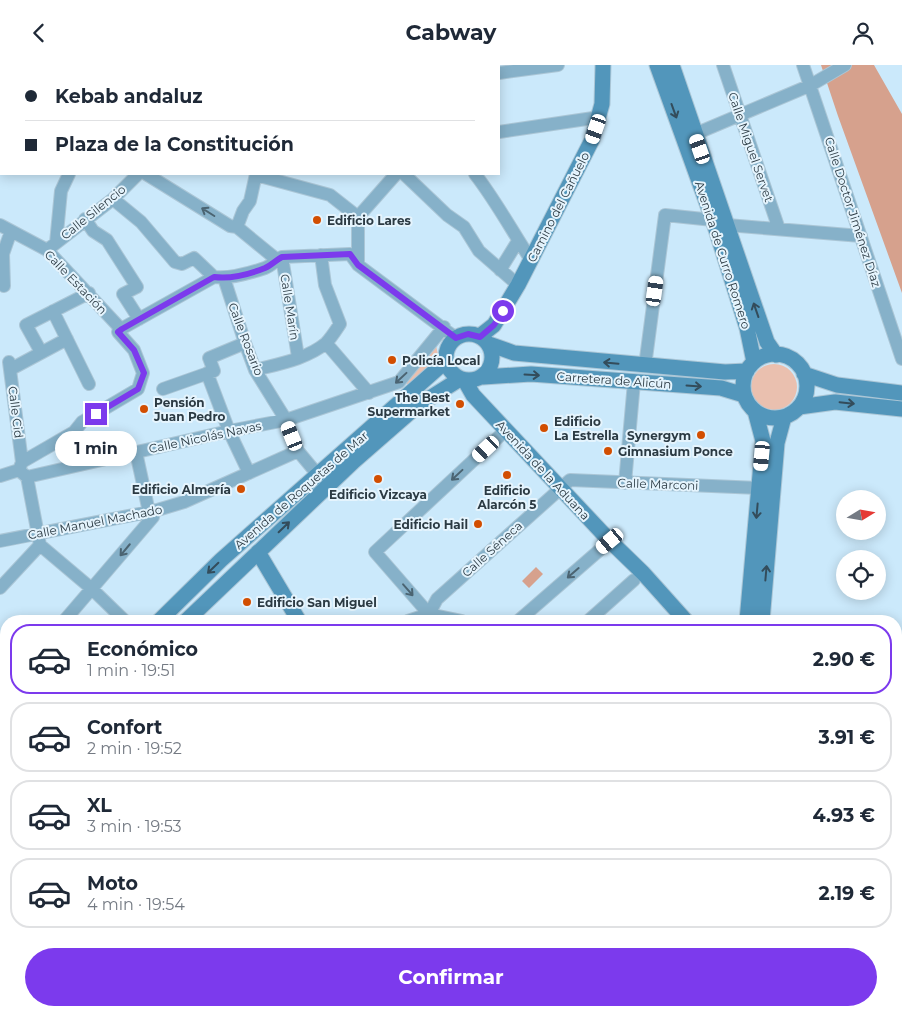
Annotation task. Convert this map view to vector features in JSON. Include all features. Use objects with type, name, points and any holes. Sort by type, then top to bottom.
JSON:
[{"type":"main road","name":"Camino del Cañuelo","points":[[484,340],[532,260],[592,140],[600,117],[602,104],[603,65]]},
{"type":"main road","name":"Avenida de Curro Romero","points":[[657,65],[768,342],[776,355]]},
{"type":"main road","name":"Avenida de Curro Romero","points":[[672,65],[695,135],[720,223],[747,328],[750,367]]},
{"type":"main road","points":[[468,334],[484,340],[493,358],[492,365],[483,377],[471,381],[462,380],[448,369],[446,361],[448,348],[456,338],[468,334]]},
{"type":"main road","name":"Carretera de Alicún","points":[[484,340],[514,353],[725,372],[750,367]]},
{"type":"main road","points":[[776,355],[785,356],[800,366],[807,385],[805,397],[799,407],[784,417],[774,418],[764,416],[748,404],[744,395],[744,379],[750,367],[764,356],[776,355]]},
{"type":"main road","name":"Avenida de Roquetas de Mar","points":[[165,615],[221,560],[446,361]]},
{"type":"main road","name":"Carretera de Alicún","points":[[483,377],[532,374],[721,388],[744,395]]},
{"type":"main road","points":[[804,374],[837,385],[902,393]]},
{"type":"main road","name":"Avenida de Roquetas de Mar","points":[[192,615],[354,461],[417,406],[462,380]]},
{"type":"main road","name":"Avenida de la Aduana","points":[[462,380],[472,395],[610,541],[643,573],[676,615]]},
{"type":"main road","points":[[799,407],[835,402],[902,409]]},
{"type":"main road","points":[[747,615],[763,441],[755,411]]},
{"type":"main road","points":[[763,615],[777,443],[784,417]]},
{"type":"main road","points":[[258,552],[295,615]]},
{"type":"street","points":[[500,73],[558,65]]},
{"type":"street","name":"Calle Miguel Servet","points":[[723,65],[779,229]]},
{"type":"street","name":"Calle Doctor Jiménez Díaz","points":[[803,65],[814,83],[861,236],[902,359]]},
{"type":"street","points":[[695,135],[814,83],[845,65]]},
{"type":"street","points":[[500,132],[600,117]]},
{"type":"street","points":[[52,246],[61,191],[69,175]]},
{"type":"street","name":"Calle Silencio","points":[[52,246],[113,199],[137,175]]},
{"type":"street","points":[[148,175],[230,226],[237,227],[279,258]]},
{"type":"street","points":[[237,227],[243,211],[250,201],[256,175]]},
{"type":"street","points":[[260,175],[330,195],[358,217]]},
{"type":"street","points":[[358,265],[358,217],[395,175]]},
{"type":"street","points":[[397,175],[464,227],[478,251],[518,285]]},
{"type":"street","points":[[476,175],[491,195],[518,241],[532,260]]},
{"type":"street","points":[[113,199],[141,222],[175,262],[182,264],[194,258],[219,278]]},
{"type":"street","points":[[645,365],[665,215],[720,223],[861,236]]},
{"type":"street","points":[[85,219],[93,231],[107,240],[137,287],[123,294],[139,319]]},
{"type":"street","points":[[4,287],[3,254],[6,228]]},
{"type":"street","name":"Calle Estación","points":[[6,228],[52,246],[122,329],[118,332],[134,350],[144,373],[138,389],[82,422],[74,432],[22,470]]},
{"type":"street","points":[[500,270],[518,241]]},
{"type":"street","points":[[122,329],[219,278],[267,267],[279,258],[350,254],[358,265],[444,327],[456,338]]},
{"type":"street","points":[[255,371],[298,357],[326,343],[340,324],[325,285],[321,255]]},
{"type":"street","name":"Calle Marín","points":[[279,258],[298,357]]},
{"type":"street","name":"Calle Rosario","points":[[219,278],[255,371],[286,420],[298,451],[318,475]]},
{"type":"street","points":[[67,339],[41,352],[26,325],[90,293]]},
{"type":"street","points":[[54,311],[89,384]]},
{"type":"street","name":"Calle Nicolás Navas","points":[[22,470],[136,452],[286,420],[370,393],[399,382],[444,327]]},
{"type":"street","points":[[164,389],[214,371],[209,358],[245,343]]},
{"type":"street","points":[[326,343],[370,393]]},
{"type":"street","name":"Calle Cid","points":[[39,539],[22,470],[10,365],[41,352]]},
{"type":"street","points":[[207,373],[229,431],[249,473]]},
{"type":"street","points":[[626,483],[634,382]]},
{"type":"street","points":[[429,614],[375,552],[506,429]]},
{"type":"street","name":"Calle Manuel Machado","points":[[0,541],[39,539],[151,512],[184,502],[298,451]]},
{"type":"street","points":[[69,615],[153,517],[136,452]]},
{"type":"street","points":[[0,476],[22,470]]},
{"type":"street","name":"Calle Marconi","points":[[561,489],[570,480],[758,488]]},
{"type":"street","name":"Calle Séneca","points":[[429,614],[437,599],[561,489]]},
{"type":"street","points":[[0,588],[39,539],[118,615]]},
{"type":"street","points":[[525,615],[610,541]]},
{"type":"street","points":[[595,615],[634,580]]},
{"type":"street","points":[[426,615],[434,615]]},
{"type":"shaded area","points":[[821,65],[874,65],[902,114],[902,293],[838,116]]},
{"type":"shaded area","points":[[436,345],[438,355],[430,366],[408,385],[406,383]]},
{"type":"shaded area","points":[[779,364],[783,365],[793,374],[796,378],[796,396],[787,406],[779,410],[769,410],[761,406],[752,396],[751,382],[755,374],[765,365]]},
{"type":"shaded area","points":[[536,567],[543,574],[529,588],[522,581]]},
{"type":"place","name":"Edificio Lares","points":[[317,220]]},
{"type":"place","name":"Policía Local","points":[[392,360]]},
{"type":"place","name":"The Best Supermarket","points":[[460,404]]},
{"type":"place","name":"Pensión Juan Pedro","points":[[144,409]]},
{"type":"place","name":"Edificio La Estrella","points":[[544,428]]},
{"type":"place","name":"Synergym","points":[[701,435]]},
{"type":"place","name":"Gimnasium Ponce","points":[[608,451]]},
{"type":"place","name":"Edificio Alarcón 5","points":[[507,475]]},
{"type":"place","name":"Edificio Vizcaya","points":[[378,479]]},
{"type":"place","name":"Edificio Almería","points":[[241,489]]},
{"type":"place","name":"Edificio Hail","points":[[478,524]]},
{"type":"place","name":"Edificio San Miguel","points":[[247,602]]},
{"type":"route","points":[[96,414],[138,389],[144,373],[134,350],[118,332],[214,277],[224,278],[267,267],[276,259],[282,257],[350,254],[358,265],[444,327],[456,338],[468,334],[480,337],[494,325],[503,311]]}]
